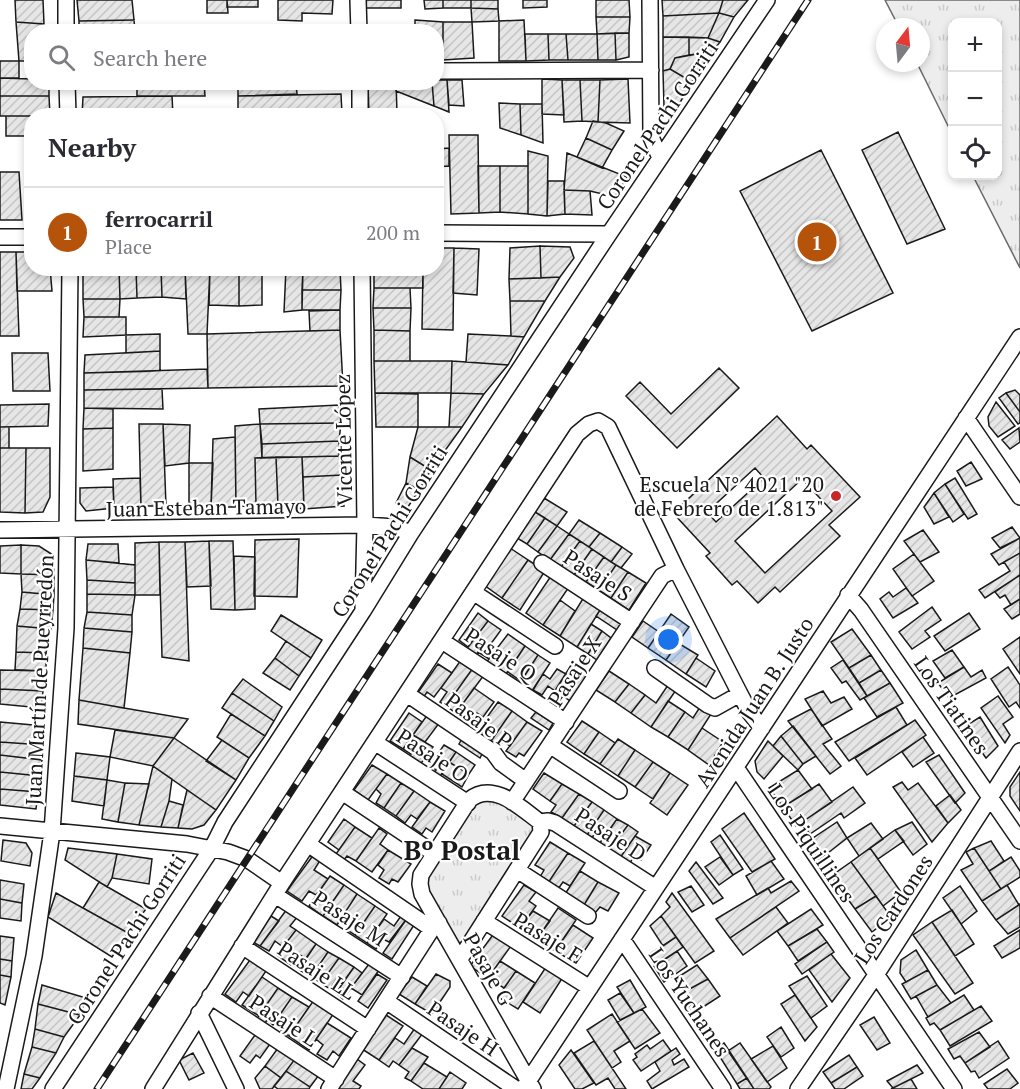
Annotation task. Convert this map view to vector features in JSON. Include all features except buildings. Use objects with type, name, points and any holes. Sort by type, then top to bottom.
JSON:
[{"type":"street","points":[[66,0],[66,24]]},
{"type":"street","points":[[358,0],[359,24]]},
{"type":"street","points":[[650,0],[651,137],[660,159]]},
{"type":"street","name":"Coronel Pachi Gorriti","points":[[53,1089],[212,848],[225,822],[363,611],[411,532],[767,0]]},
{"type":"street","points":[[444,71],[651,69]]},
{"type":"street","points":[[67,90],[68,108]]},
{"type":"street","points":[[360,90],[360,108]]},
{"type":"street","points":[[444,233],[609,234]]},
{"type":"street","points":[[0,237],[24,237]]},
{"type":"street","name":"Juan Martín de Pueyrredón","points":[[6,1089],[33,965],[52,832],[65,655],[70,276]]},
{"type":"street","name":"Vicente López","points":[[362,276],[365,525],[363,611]]},
{"type":"street","name":"Avenida Juan B. Justo","points":[[525,1087],[1020,337]]},
{"type":"street","points":[[966,418],[1020,497]]},
{"type":"street","points":[[153,1089],[278,889],[577,434],[589,424],[598,421],[608,427],[676,569],[750,713],[762,728]]},
{"type":"street","name":"Juan Esteban Tamayo","points":[[0,530],[365,525],[395,527],[411,532]]},
{"type":"street","name":"Pasaje S","points":[[542,563],[632,622]]},
{"type":"street","name":"Pasaje X","points":[[512,802],[662,576],[676,569]]},
{"type":"street","points":[[473,592],[555,646]]},
{"type":"street","name":"Los Tiatines","points":[[849,595],[1020,841]]},
{"type":"street","name":"Pasaje Q","points":[[442,641],[566,722]]},
{"type":"street","points":[[655,668],[715,708],[740,694]]},
{"type":"street","name":"Pasaje P","points":[[407,694],[493,752],[501,763],[526,781]]},
{"type":"street","name":"Pasaje O","points":[[376,742],[468,803]]},
{"type":"street","points":[[551,746],[619,791]]},
{"type":"street","name":"Los Cardones","points":[[798,1089],[876,975],[1020,751]]},
{"type":"street","name":"Los Piquillines","points":[[737,769],[954,1089]]},
{"type":"street","points":[[342,792],[435,854],[468,803]]},
{"type":"street","name":"Pasaje D","points":[[468,803],[475,795],[490,792],[512,802],[540,822],[552,821],[656,888]]},
{"type":"street","points":[[460,959],[540,837],[542,828],[540,822]]},
{"type":"street","name":"Pasaje M","points":[[0,826],[187,844],[212,848],[247,859],[278,889],[402,977]]},
{"type":"street","points":[[308,844],[435,926],[332,1084]]},
{"type":"street","name":"Pasaje G","points":[[435,854],[421,875],[422,894],[435,926],[460,959],[525,1087]]},
{"type":"street","points":[[517,870],[588,916]]},
{"type":"street","name":"Pasaje F","points":[[484,921],[590,988]]},
{"type":"street","name":"Los Yuchanes","points":[[622,939],[723,1089]]},
{"type":"street","name":"Pasaje LL","points":[[242,946],[368,1029]]},
{"type":"street","name":"Pasaje L","points":[[210,996],[332,1084]]},
{"type":"street","name":"Pasaje H","points":[[386,1001],[525,1087]]},
{"type":"street","points":[[199,1014],[236,1089]]},
{"type":"green space","points":[[885,0],[1020,0],[1020,268],[975,180],[1002,180],[1002,18],[948,18],[948,126],[921,72],[930,72],[930,18],[894,18]]},
{"type":"green space","points":[[482,792],[540,822],[460,959],[421,875]]},
{"type":"railway","points":[[97,1089],[808,0]]},
{"type":"place","name":"ferrocarril","points":[[817,242]]},
{"type":"place","name":"Escuela N° 4021 \"20 de Febrero de 1.813\"","points":[[836,496]]},
{"type":"district","name":"Bº Postal","points":[[462,850]]}]
